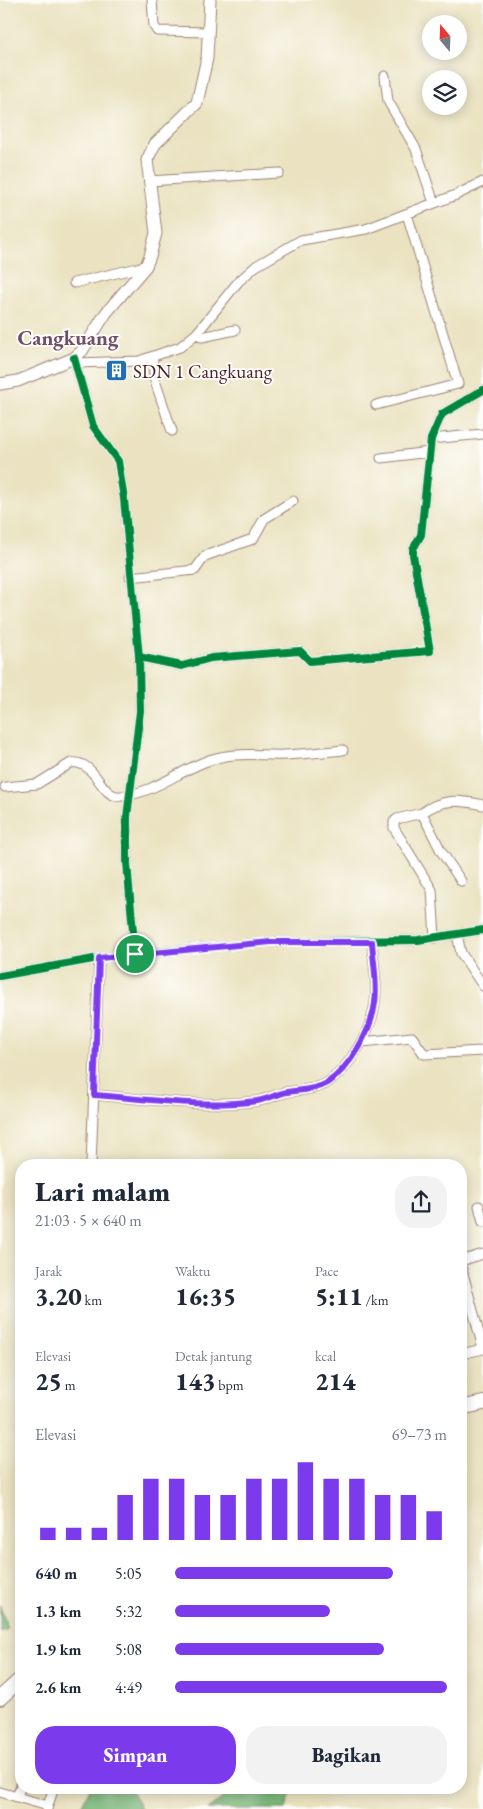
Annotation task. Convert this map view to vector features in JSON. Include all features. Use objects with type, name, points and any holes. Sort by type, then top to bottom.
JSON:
[{"type":"main road","points":[[467,1407],[483,1403]]},
{"type":"main road","points":[[0,1698],[15,1684]]},
{"type":"street","points":[[152,0],[154,26],[157,31],[208,32]]},
{"type":"street","points":[[75,361],[106,313],[146,266],[156,233],[146,160],[150,151],[197,103],[207,58],[210,0]]},
{"type":"street","points":[[385,76],[388,101],[416,149],[434,203]]},
{"type":"street","points":[[149,181],[279,173]]},
{"type":"street","points":[[0,384],[24,379],[75,361],[138,361],[180,347],[197,333],[238,282],[256,266],[301,240],[366,229],[483,182]]},
{"type":"street","points":[[376,405],[458,384],[407,214]]},
{"type":"street","points":[[74,283],[146,266]]},
{"type":"street","points":[[197,333],[202,337],[234,330]]},
{"type":"street","points":[[152,357],[155,381],[172,431]]},
{"type":"street","points":[[75,361],[94,426],[118,461],[124,499],[139,657],[140,711],[132,794],[127,817],[128,863],[135,954]]},
{"type":"street","points":[[139,657],[182,666],[211,658],[300,651],[310,661],[430,651],[413,549],[421,536],[431,439],[442,414],[483,390]]},
{"type":"street","points":[[431,439],[483,434]]},
{"type":"street","points":[[381,458],[429,452]]},
{"type":"street","points":[[130,577],[195,570],[200,565],[204,556],[253,538],[264,519],[293,502]]},
{"type":"street","points":[[5,787],[37,784],[71,763],[76,762],[90,770],[111,795],[120,797],[156,786],[206,761],[222,756],[284,755],[343,750]]},
{"type":"street","points":[[435,938],[432,890],[393,825],[397,819],[422,813],[437,803],[446,801],[483,805]]},
{"type":"street","points":[[422,813],[460,881]]},
{"type":"street","points":[[0,976],[99,958],[135,954],[271,942],[372,942],[435,938],[483,930]]},
{"type":"street","points":[[457,935],[461,953],[483,986]]},
{"type":"street","points":[[94,1095],[197,1103],[235,1103],[273,1098],[286,1092],[310,1089],[327,1083],[346,1066],[362,1042],[375,1003],[372,942]]},
{"type":"street","points":[[91,1159],[99,958]]},
{"type":"street","points":[[362,1042],[412,1037],[424,1054],[483,1051]]},
{"type":"street","points":[[479,1206],[483,1222]]},
{"type":"street","points":[[467,1259],[483,1254]]},
{"type":"street","points":[[467,1295],[483,1348],[467,1352]]},
{"type":"street","points":[[0,1792],[47,1808],[52,1794]]},
{"type":"green space","points":[[0,1606],[8,1629],[0,1632]]},
{"type":"green space","points":[[87,1794],[133,1794],[141,1809],[80,1809]]},
{"type":"green space","points":[[229,1794],[290,1794],[286,1809],[208,1809]]},
{"type":"cycle path","points":[[74,358],[93,426],[118,461],[124,499],[139,657],[140,711],[127,817],[127,863],[135,954]]},
{"type":"cycle path","points":[[139,657],[182,666],[211,658],[300,651],[310,661],[430,651],[413,549],[421,535],[431,439],[442,414],[483,390]]},
{"type":"cycle path","points":[[0,976],[99,958],[135,954],[271,942],[418,940],[483,930]]},
{"type":"place","name":"SDN 1 Cangkuang","points":[[117,371]]},
{"type":"district","name":"Cangkuang","points":[[68,337]]},
{"type":"route","points":[[271,942],[372,942],[375,1003],[362,1042],[346,1066],[327,1083],[310,1089],[286,1092],[273,1098],[235,1103],[197,1103],[94,1095],[99,958],[135,954],[271,942]]}]
